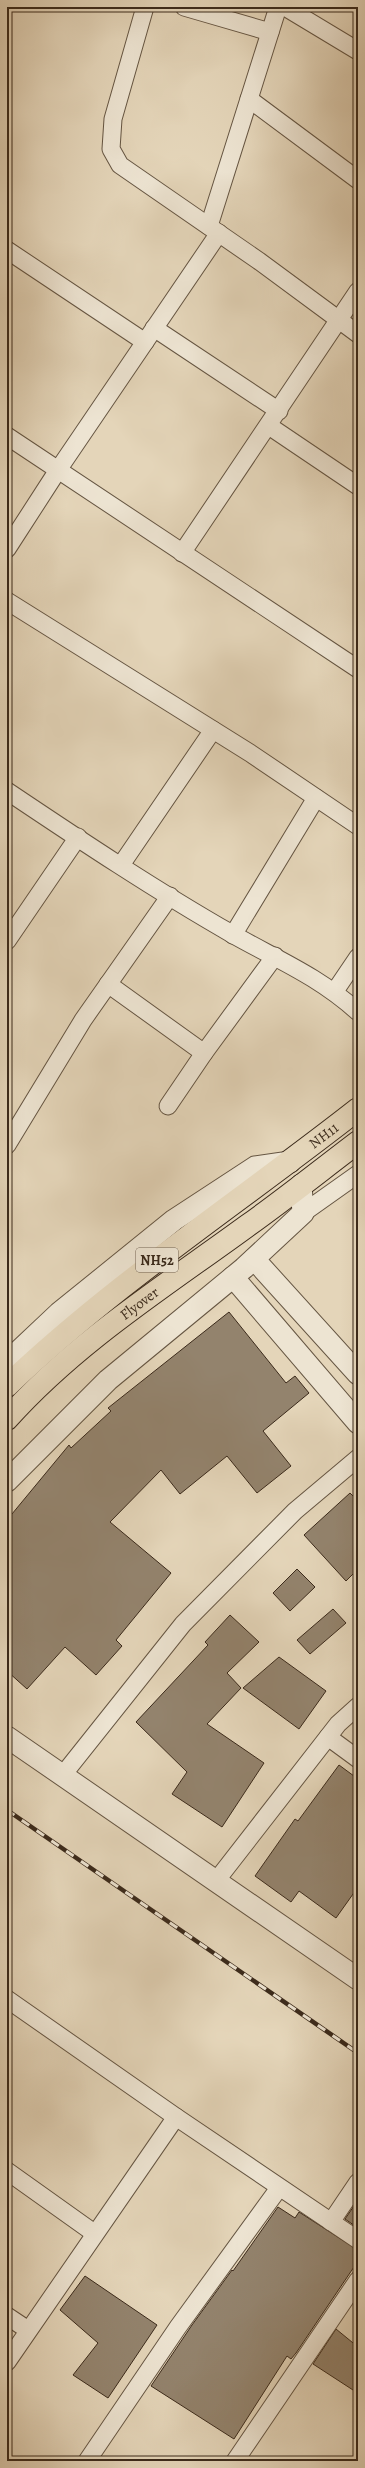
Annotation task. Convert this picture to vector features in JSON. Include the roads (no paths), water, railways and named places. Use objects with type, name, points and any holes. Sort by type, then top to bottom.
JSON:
[{"type":"highway","name":"NH11","points":[[290,1162],[358,1109]]},
{"type":"highway","name":"NH52","points":[[300,1185],[358,1142]]},
{"type":"highway","name":"Flyover","points":[[7,1386],[52,1343],[227,1206],[290,1162]]},
{"type":"highway","name":"Flyover","points":[[7,1419],[72,1358],[143,1299],[248,1226],[300,1185]]},
{"type":"street","points":[[145,7],[113,119],[111,149],[120,165],[214,230],[358,334]]},
{"type":"street","points":[[184,7],[270,32]]},
{"type":"street","points":[[7,550],[58,470],[145,342],[214,230],[249,99],[278,7]]},
{"type":"street","points":[[285,7],[358,51]]},
{"type":"street","points":[[249,99],[358,180]]},
{"type":"street","points":[[7,250],[145,342]]},
{"type":"street","points":[[182,553],[269,426],[358,291]]},
{"type":"street","points":[[154,328],[279,411]]},
{"type":"street","points":[[269,426],[358,486]]},
{"type":"street","points":[[7,436],[358,670]]},
{"type":"street","points":[[7,601],[213,730],[358,826]]},
{"type":"street","points":[[121,865],[213,730]]},
{"type":"street","points":[[7,791],[233,935],[275,956],[335,991],[358,1012]]},
{"type":"street","points":[[233,935],[316,798]]},
{"type":"street","points":[[7,941],[78,837]]},
{"type":"street","points":[[7,1145],[83,1020],[170,896]]},
{"type":"street","points":[[168,1106],[204,1053],[275,956]]},
{"type":"street","points":[[335,991],[358,957]]},
{"type":"street","points":[[108,984],[204,1053]]},
{"type":"street","points":[[7,1362],[59,1313],[174,1220],[255,1166],[290,1162]]},
{"type":"street","points":[[7,1481],[108,1380],[233,1277],[303,1213],[358,1174]]},
{"type":"street","points":[[300,1185],[303,1213]]},
{"type":"street","points":[[254,1259],[358,1374]]},
{"type":"street","points":[[233,1277],[358,1423]]},
{"type":"street","points":[[62,1776],[183,1624],[295,1511],[358,1458]]},
{"type":"street","points":[[216,1881],[338,1724],[358,1706]]},
{"type":"street","points":[[7,1737],[358,1980]]},
{"type":"street","points":[[328,1737],[358,1759]]},
{"type":"street","points":[[7,1999],[279,2188],[358,2240]]},
{"type":"street","points":[[7,2362],[94,2232],[176,2117]]},
{"type":"street","points":[[7,2171],[94,2232]]},
{"type":"street","points":[[331,2222],[358,2182]]},
{"type":"street","points":[[87,2461],[178,2327],[279,2188]]},
{"type":"street","points":[[235,2461],[358,2280]]},
{"type":"street","points":[[7,2316],[28,2330]]},
{"type":"railway","points":[[7,1810],[358,2053]]}]
